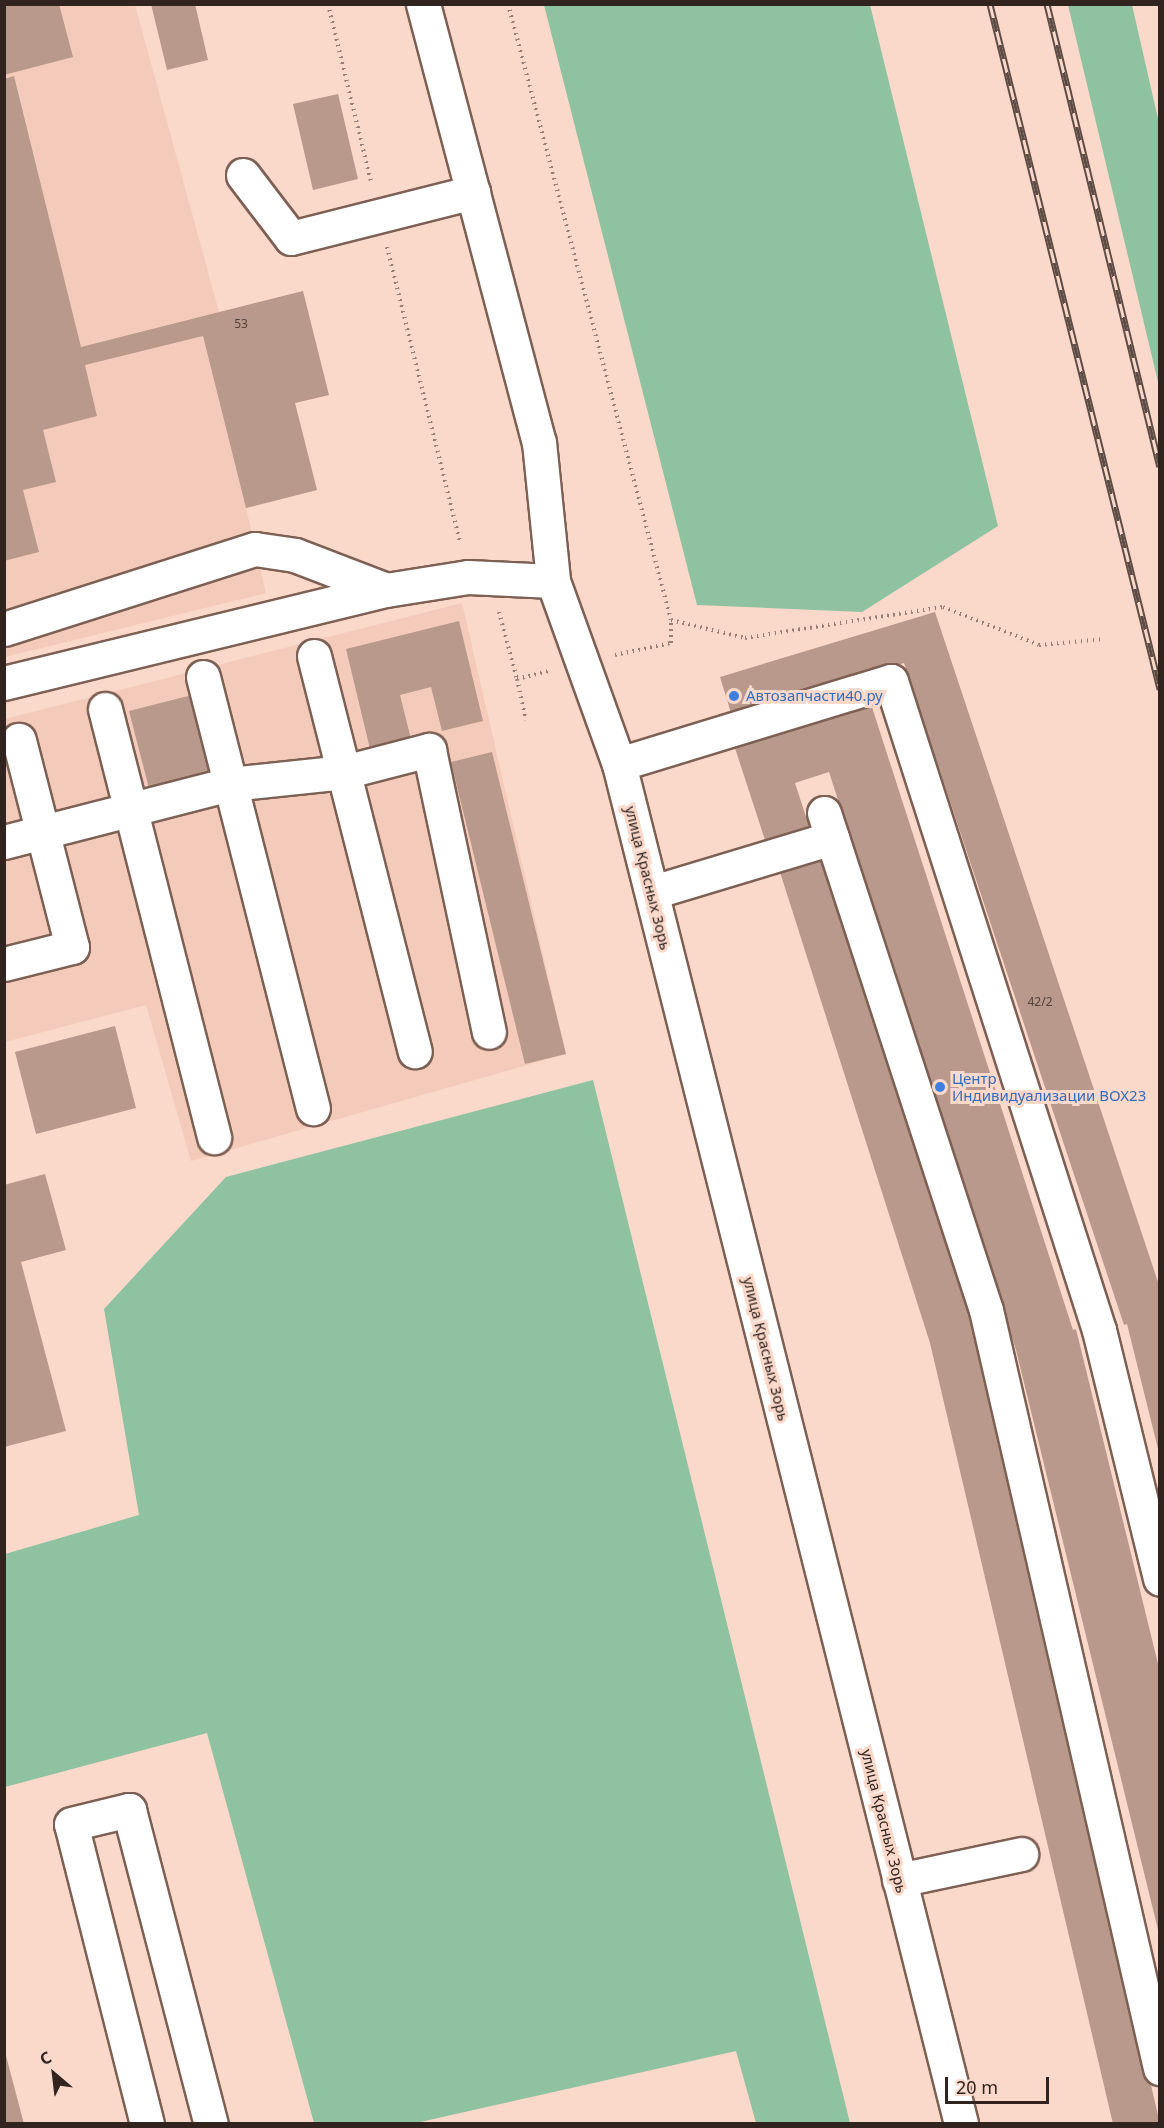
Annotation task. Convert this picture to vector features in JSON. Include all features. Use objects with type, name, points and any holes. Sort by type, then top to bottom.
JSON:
[{"type":"street","name":"улица Красных Зорь","points":[[423,4],[539,442],[553,581],[619,764],[653,892],[898,1880],[961,2124]]},
{"type":"street","points":[[243,175],[291,238],[473,192]]},
{"type":"street","points":[[4,629],[255,549],[295,555],[386,590]]},
{"type":"street","points":[[4,683],[386,590],[468,578],[553,581]]},
{"type":"street","points":[[314,656],[415,1051]]},
{"type":"street","points":[[203,677],[313,1108]]},
{"type":"street","points":[[619,764],[891,681],[1099,1330],[1160,1579]]},
{"type":"street","points":[[105,709],[214,1137]]},
{"type":"street","points":[[4,964],[72,947],[19,740]]},
{"type":"street","points":[[4,842],[230,784],[344,772],[429,750],[489,1032]]},
{"type":"street","points":[[653,892],[828,825],[986,1310],[1160,2068]]},
{"type":"street","points":[[147,2124],[71,1824],[129,1810],[211,2124]]},
{"type":"street","points":[[898,1880],[1021,1854]]},
{"type":"path","points":[[328,4],[373,188]]},
{"type":"path","points":[[508,4],[671,620],[671,643],[517,679]]},
{"type":"path","points":[[387,245],[468,578],[480,613],[499,612],[526,720]]},
{"type":"path","points":[[671,620],[745,638],[943,607],[1040,645],[1106,639]]},
{"type":"shaded area","points":[[4,5],[135,5],[219,312],[329,395],[295,403],[317,490],[246,508],[266,593],[5,657]]},
{"type":"shaded area","points":[[462,603],[566,1054],[191,1161],[146,1005],[5,1042],[5,719]]},
{"type":"green space","points":[[544,5],[870,5],[998,526],[862,612],[697,605]]},
{"type":"green space","points":[[1068,5],[1132,5],[1159,123],[1159,386]]},
{"type":"green space","points":[[593,1080],[850,2123],[756,2123],[736,2051],[416,2123],[314,2123],[207,1733],[5,1787],[5,1554],[139,1515],[104,1309],[226,1177]]},
{"type":"building","points":[[4,4],[59,4],[73,57],[4,75]]},
{"type":"building","points":[[151,4],[195,4],[208,60],[167,70]]},
{"type":"building","points":[[14,76],[81,347],[303,291],[329,395],[295,403],[317,490],[246,508],[203,336],[85,365],[97,416],[43,430],[56,482],[23,490],[39,552],[4,561],[4,79]]},
{"type":"building","points":[[338,94],[358,179],[313,190],[293,104]]},
{"type":"building","points":[[935,612],[1160,1288],[1160,1457],[1127,1324],[1124,1325],[904,663],[732,716],[720,677]]},
{"type":"building","points":[[459,621],[483,721],[442,731],[431,687],[400,695],[411,739],[370,749],[346,649]]},
{"type":"building","points":[[196,694],[217,780],[151,796],[129,711]]},
{"type":"building","points":[[870,701],[1073,1330],[1076,1329],[1160,1672],[1160,1938],[1016,1350],[829,772],[795,783],[810,829],[766,843],[734,745]]},
{"type":"building","points":[[492,752],[566,1054],[525,1064],[451,762]]},
{"type":"building","points":[[825,854],[976,1328],[1160,2124],[1113,2124],[930,1343],[779,869]]},
{"type":"building","points":[[115,1026],[136,1108],[36,1134],[15,1052]]},
{"type":"building","points":[[45,1174],[66,1250],[21,1262],[66,1431],[4,1447],[4,1185]]},
{"type":"building","points":[[5,2052],[24,2124],[4,2124]]},
{"type":"railway","points":[[990,4],[1160,689]]},
{"type":"railway","points":[[1047,4],[1160,466]]},
{"type":"place","name":"Автозапчасти40.ру","points":[[734,696]]},
{"type":"place","name":"Центр Индивидуализации BOX23","points":[[940,1087]]}]
